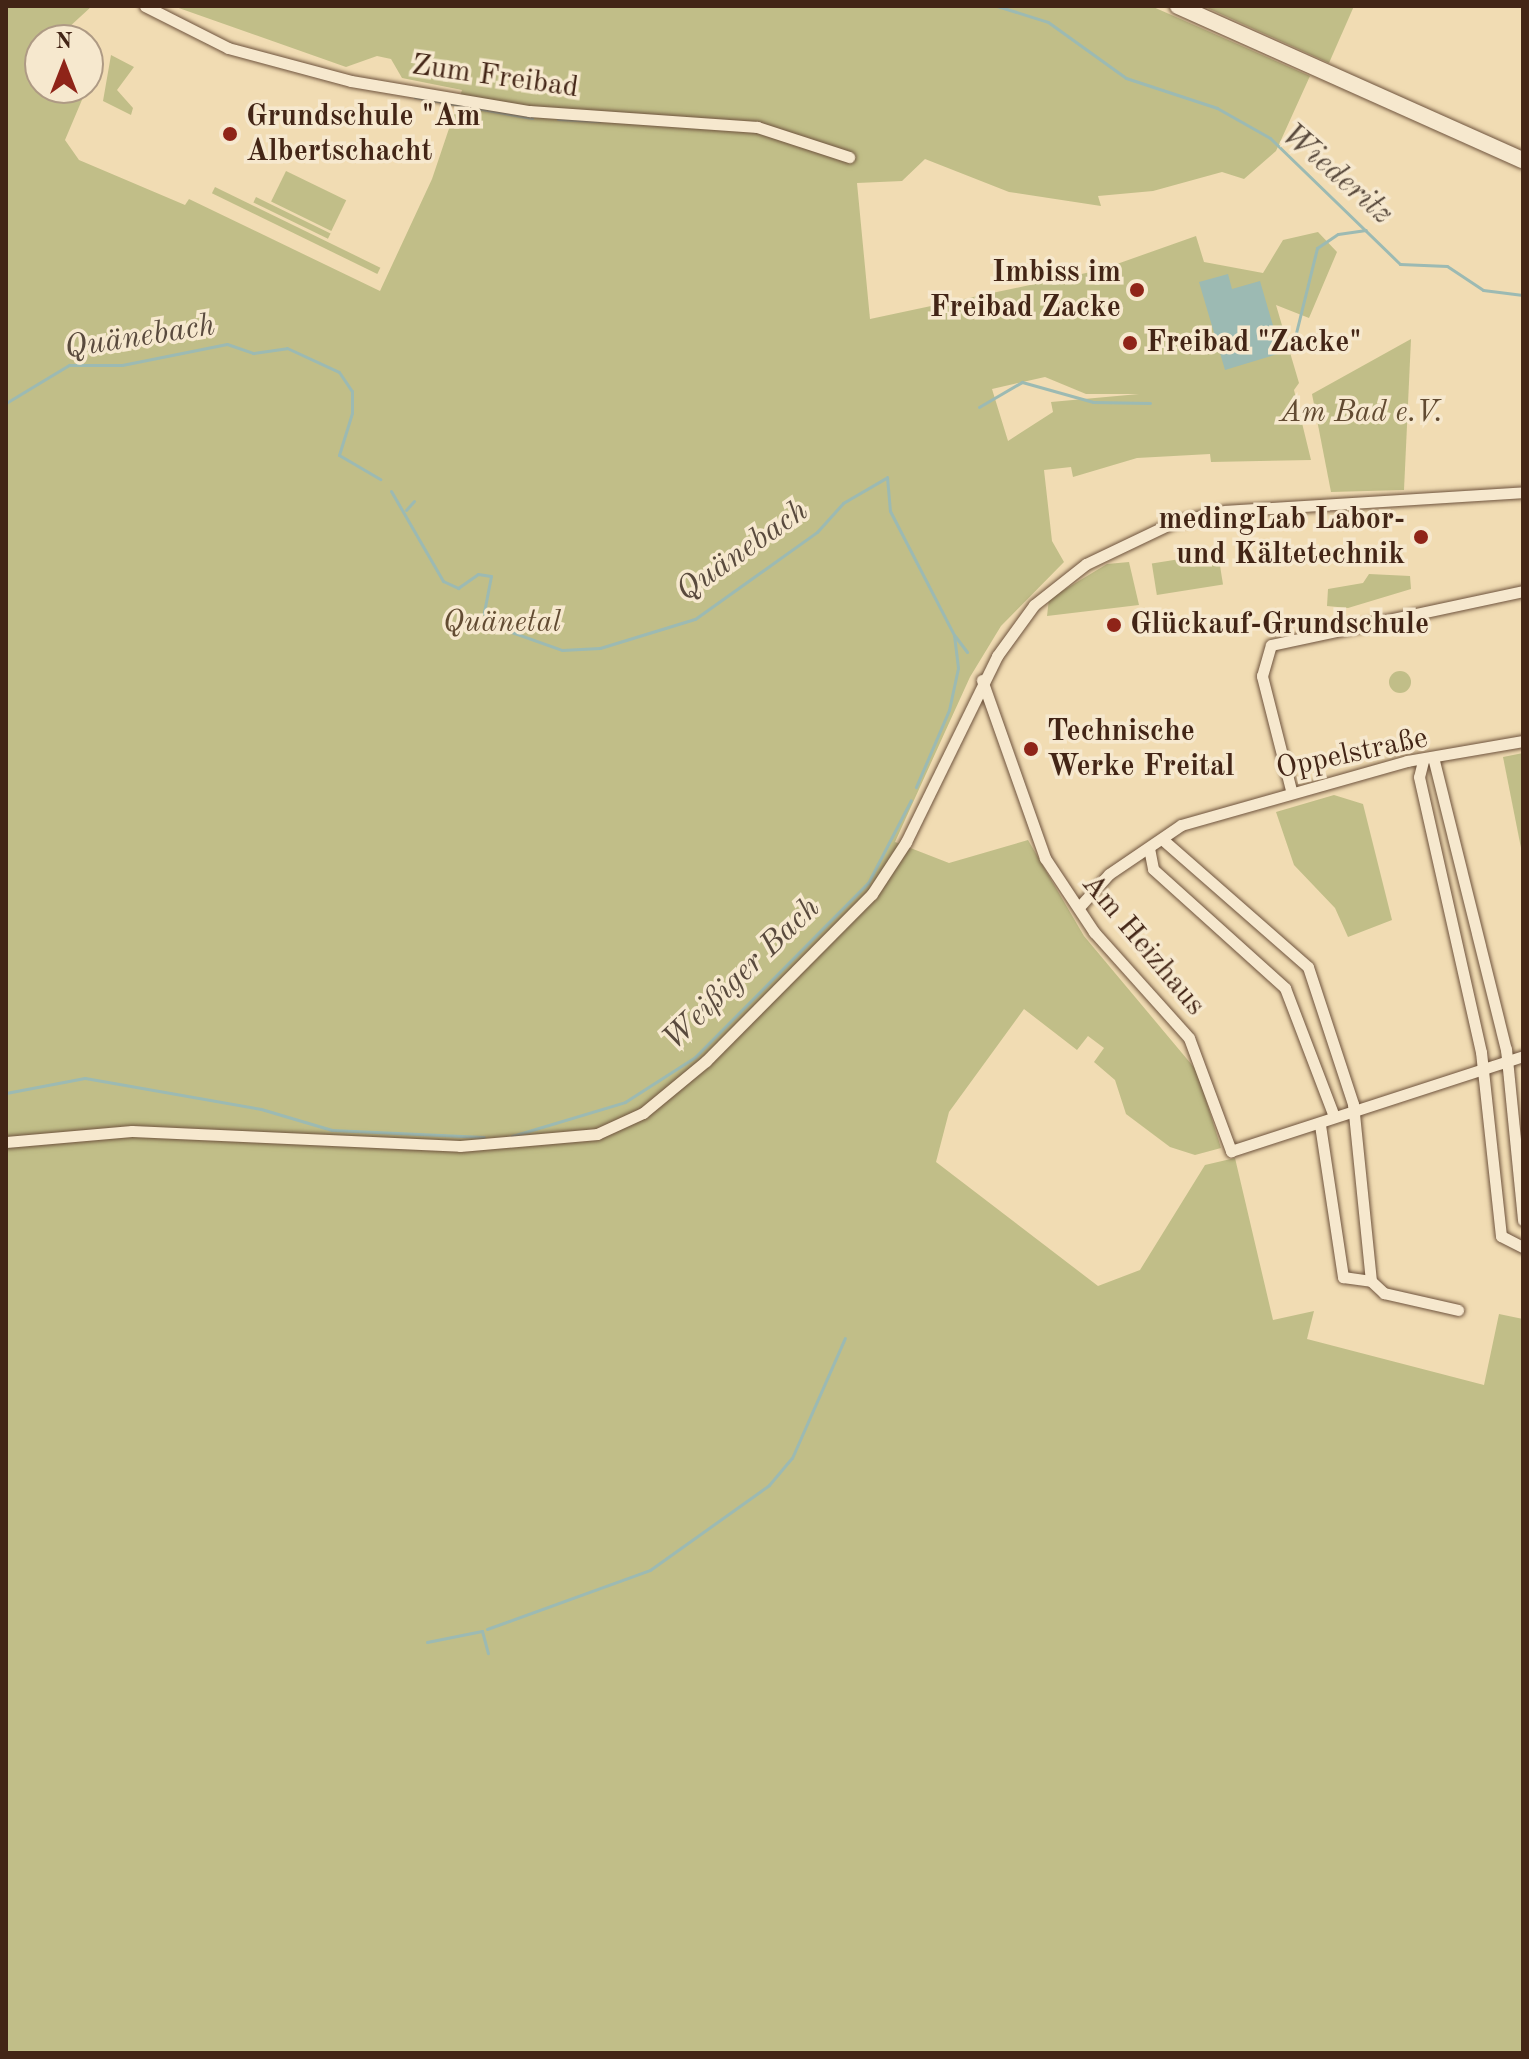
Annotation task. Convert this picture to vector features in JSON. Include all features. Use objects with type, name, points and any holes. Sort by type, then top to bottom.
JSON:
[{"type":"main road","points":[[1178,6],[1523,160]]},
{"type":"street","name":"Zum Freibad","points":[[145,6],[228,48],[351,81],[529,111],[757,127],[849,157]]},
{"type":"street","points":[[6,1142],[132,1131],[542,1144],[597,1134],[643,1113],[757,1014],[885,879],[982,680],[1046,595],[1086,564],[1174,522],[1251,508],[1523,492]]},
{"type":"street","points":[[1291,790],[1262,676],[1271,645],[1523,591]]},
{"type":"street","name":"Am Heizhaus","points":[[982,680],[1045,858],[1197,1050],[1231,1151],[1320,1125]]},
{"type":"street","name":"Oppelstraße","points":[[1080,906],[1109,874],[1181,825],[1291,790],[1523,741]]},
{"type":"street","points":[[1428,761],[1505,1058],[1523,1220]]},
{"type":"street","points":[[1428,761],[1419,777],[1481,1065],[1501,1236],[1522,1242]]},
{"type":"street","points":[[1162,839],[1308,967],[1355,1110],[1366,1282]]},
{"type":"street","points":[[1149,848],[1153,869],[1290,995],[1334,1116]]},
{"type":"street","points":[[1458,1310],[1384,1293],[1366,1282],[1343,1277],[1320,1125],[1334,1116],[1481,1065],[1523,1056]]},
{"type":"green space","name":"Quänetal","points":[[6,6],[92,6],[72,24],[24,24],[24,104],[80,104],[65,140],[79,160],[185,205],[189,199],[380,291],[432,179],[462,90],[402,78],[391,59],[377,56],[346,67],[173,6],[1151,6],[1310,76],[1276,151],[1244,179],[1222,172],[1153,191],[1098,196],[1101,206],[1009,192],[925,159],[902,181],[857,183],[870,319],[1100,270],[1196,236],[1204,262],[1263,273],[1283,240],[1318,232],[1337,252],[1309,318],[1276,305],[1299,383],[1294,390],[1311,460],[1211,462],[1210,454],[1137,458],[1073,477],[1071,467],[1044,470],[1052,541],[1064,562],[1001,626],[970,677],[895,842],[949,863],[1028,840],[1084,936],[1197,1071],[1221,1148],[1195,1155],[1170,1147],[1126,1114],[1115,1080],[1094,1062],[1104,1048],[1088,1036],[1077,1050],[1024,1009],[949,1112],[936,1162],[1098,1286],[1140,1270],[1205,1165],[1235,1158],[1273,1320],[1314,1311],[1307,1339],[1484,1385],[1499,1314],[1523,1319],[1523,2053],[6,2053]],"holes":[[[1045,377],[1086,394],[1139,394],[1051,402],[1053,412],[1008,441],[992,389]]]},
{"type":"green space","points":[[1203,6],[1354,6],[1329,63]]},
{"type":"green space","points":[[111,55],[134,67],[117,90],[133,108],[131,115],[104,102]]},
{"type":"green space","points":[[286,171],[346,200],[331,231],[271,202]]},
{"type":"green space","points":[[215,187],[380,268],[377,274],[212,193]]},
{"type":"green space","points":[[256,197],[331,233],[328,239],[253,202]]},
{"type":"green space","name":"Am Bad e.V.","points":[[1411,339],[1404,490],[1331,492],[1312,394]]},
{"type":"green space","points":[[1218,553],[1223,585],[1157,595],[1152,563]]},
{"type":"green space","points":[[1129,562],[1139,605],[1047,616],[1049,599],[1107,564]]},
{"type":"green space","points":[[1369,574],[1410,576],[1411,589],[1348,608],[1327,606],[1328,589],[1363,583]]},
{"type":"green space","points":[[1396,671],[1404,671],[1411,682],[1404,693],[1396,693],[1389,686],[1389,678]]},
{"type":"green space","points":[[1523,753],[1523,858],[1503,757]]},
{"type":"green space","points":[[1334,795],[1363,804],[1392,920],[1348,937],[1335,908],[1294,865],[1276,812]]},
{"type":"water","points":[[1228,274],[1232,289],[1260,281],[1281,353],[1225,370],[1199,282]]},
{"type":"waterway","name":"Wiederitz","points":[[997,6],[1048,22],[1126,78],[1217,108],[1270,138],[1400,264],[1447,266],[1483,290],[1523,295]]},
{"type":"waterway","points":[[415,97],[532,118]]},
{"type":"waterway","points":[[558,119],[599,121]]},
{"type":"waterway","points":[[1293,345],[1317,248],[1338,234],[1366,230]]},
{"type":"waterway","name":"Quänebach","points":[[6,403],[69,365],[122,365],[227,344],[253,353],[287,348],[339,372],[352,391],[352,413],[339,455],[380,479]]},
{"type":"waterway","name":"Quänebach","points":[[979,407],[1022,382],[1093,402],[1150,403]]},
{"type":"waterway","name":"Weißiger Bach","points":[[887,477],[890,511],[954,635],[958,668],[949,710],[916,787]]},
{"type":"waterway","name":"Quänebach","points":[[391,491],[443,581],[458,588],[478,574],[491,576],[484,613],[489,624],[562,650],[600,648],[695,619],[817,532],[843,503],[886,478]]},
{"type":"waterway","points":[[406,510],[414,501]]},
{"type":"waterway","points":[[955,636],[967,652]]},
{"type":"waterway","name":"Weißiger Bach","points":[[512,1136],[625,1102],[695,1057],[868,883],[911,800]]},
{"type":"waterway","name":"Weißiger Bach","points":[[6,1093],[85,1078],[261,1109],[332,1130],[484,1137]]},
{"type":"waterway","points":[[487,1629],[650,1570],[769,1485],[792,1458],[845,1338]]},
{"type":"waterway","points":[[427,1642],[482,1631],[488,1653]]},
{"type":"place","name":"Grundschule \"Am Albertschacht","points":[[230,134]]},
{"type":"place","name":"Imbiss im Freibad Zacke","points":[[1137,290]]},
{"type":"place","name":"Freibad \"Zacke\"","points":[[1130,343]]},
{"type":"place","name":"medingLab Labor- und Kältetechnik","points":[[1421,537]]},
{"type":"place","name":"Glückauf-Grundschule","points":[[1114,625]]},
{"type":"place","name":"Technische Werke Freital","points":[[1031,749]]}]
